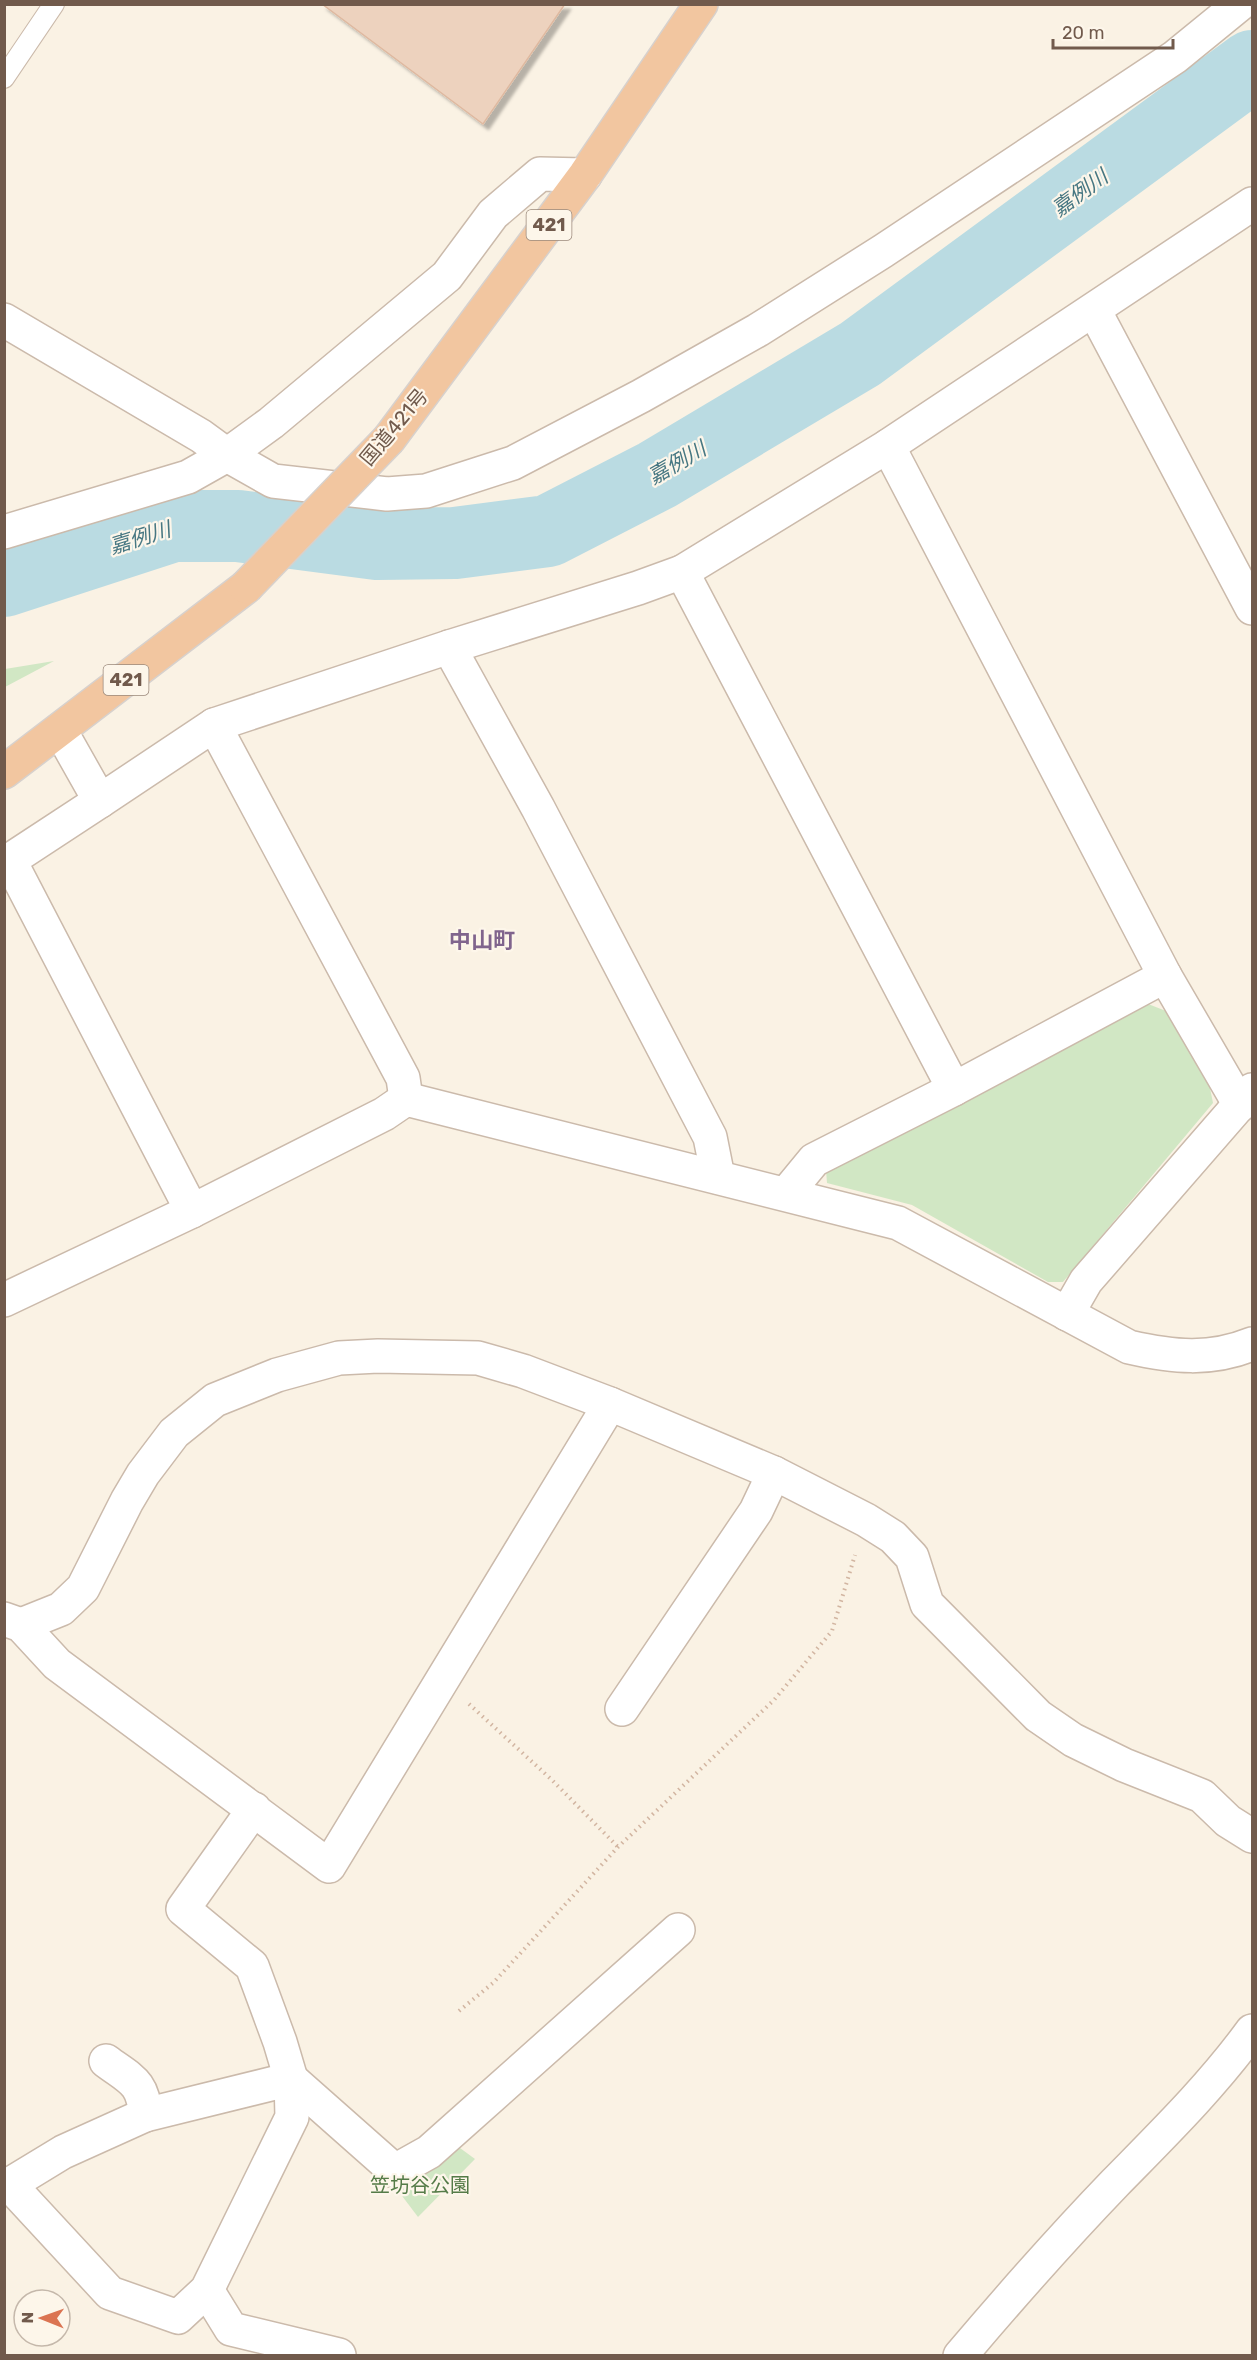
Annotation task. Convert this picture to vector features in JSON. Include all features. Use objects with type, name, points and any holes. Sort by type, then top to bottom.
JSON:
[{"type":"highway","name":"国道421号","points":[[4,772],[246,587],[389,439],[585,175],[701,4]]},
{"type":"street","points":[[4,320],[273,481],[387,494],[426,490],[513,463],[641,396],[748,336],[883,252],[1174,57],[1240,4]]},
{"type":"street","points":[[4,532],[188,477],[227,455],[271,423],[447,276],[493,213],[540,174],[585,175]]},
{"type":"street","points":[[192,1211],[7,863],[214,725],[449,647],[638,588],[681,572],[888,446],[1252,204]]},
{"type":"street","points":[[1094,310],[1252,608]]},
{"type":"street","points":[[888,446],[1165,976],[1246,1097],[1086,1281],[1067,1314]]},
{"type":"street","points":[[681,572],[954,1089]]},
{"type":"street","points":[[449,647],[538,808],[710,1137],[718,1177]]},
{"type":"street","points":[[214,725],[403,1078],[406,1099]]},
{"type":"street","points":[[60,730],[100,801]]},
{"type":"street","points":[[786,1194],[813,1160],[954,1089],[1165,976]]},
{"type":"street","points":[[4,1300],[192,1211],[384,1114],[406,1099],[898,1222],[1129,1347],[1166,1356],[1207,1356],[1231,1353],[1252,1344]]},
{"type":"street","points":[[13,1622],[61,1609],[83,1588],[143,1474],[174,1433],[215,1400],[277,1375],[339,1358],[378,1356],[478,1358],[523,1371],[610,1404],[774,1473],[866,1520],[893,1537],[912,1557],[927,1604],[1038,1716],[1073,1740],[1114,1760],[1202,1796],[1228,1821],[1252,1836]]},
{"type":"street","points":[[13,1622],[57,1664],[329,1866],[610,1404]]},
{"type":"street","points":[[622,1709],[756,1511],[774,1473]]},
{"type":"street","points":[[254,1809],[183,1909],[252,1966],[291,2079],[292,2117],[207,2290],[178,2317],[110,2293],[8,2187],[63,2152],[145,2115],[291,2079]]},
{"type":"street","points":[[291,2079],[395,2171],[429,2152],[678,1930]]},
{"type":"street","points":[[960,2355],[1114,2184],[1181,2117],[1252,2031]]},
{"type":"street","points":[[106,2061],[135,2083],[144,2097],[145,2115]]},
{"type":"street","points":[[207,2290],[231,2329],[339,2355]]},
{"type":"lane","points":[[4,78],[54,4]]},
{"type":"path","points":[[459,2011],[493,1983],[618,1847],[774,1700],[832,1631],[866,1520]]},
{"type":"path","points":[[442,1679],[552,1780],[618,1847]]},
{"type":"green space","points":[[54,661],[5,687],[5,669]]},
{"type":"green space","points":[[1143,1002],[1166,1011],[1209,1083],[1213,1103],[1063,1282],[1048,1282],[912,1205],[827,1183],[826,1170]]},
{"type":"green space","name":"笠坊谷公園","points":[[449,2140],[475,2159],[418,2217],[390,2180]]},
{"type":"building","points":[[322,4],[565,4],[483,124]]},
{"type":"waterway","name":"嘉例川","points":[[4,581],[173,526],[238,526],[377,544],[455,543],[548,531],[657,475],[860,354],[1252,66]]},
{"type":"district","name":"中山町","points":[[482,940]]}]
